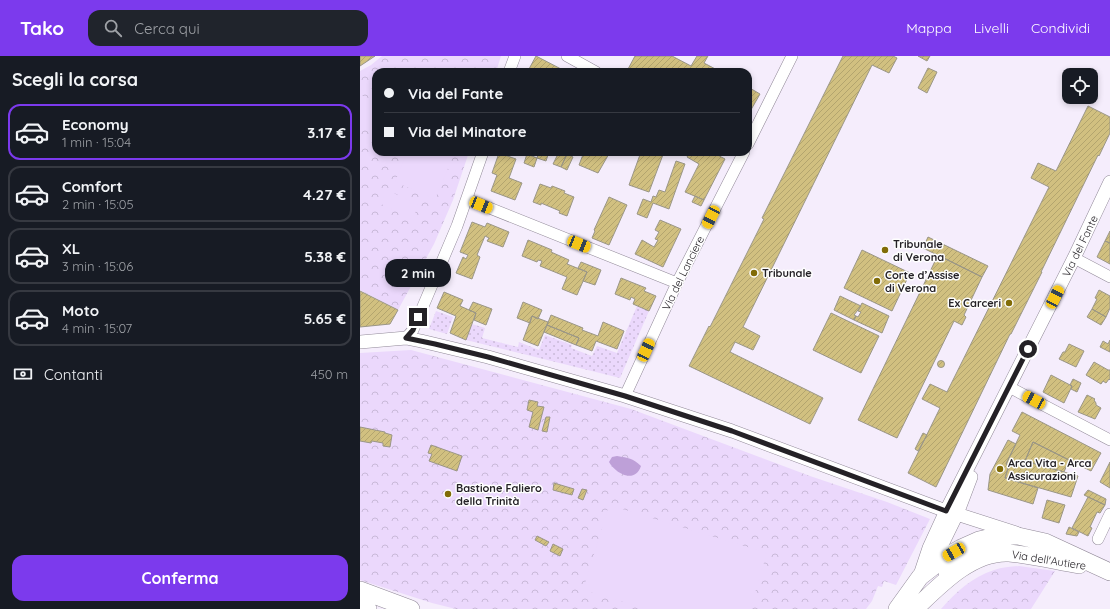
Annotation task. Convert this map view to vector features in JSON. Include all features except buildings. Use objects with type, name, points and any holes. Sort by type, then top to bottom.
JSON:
[{"type":"main road","name":"Via dell'Autiere","points":[[897,609],[925,572],[961,548],[996,536],[1018,536],[1045,542],[1107,571]]},
{"type":"main road","points":[[913,609],[947,570],[967,554],[1003,543],[1045,542]]},
{"type":"main road","name":"Via dell'Autiere","points":[[913,609],[944,581],[972,562],[989,556],[1007,553],[1048,559],[1107,571]]},
{"type":"main road","points":[[360,590],[411,609]]},
{"type":"main road","points":[[924,609],[935,590]]},
{"type":"main road","points":[[360,607],[368,609]]},
{"type":"street","points":[[510,68],[515,56]]},
{"type":"street","points":[[567,56],[589,68]]},
{"type":"street","name":"Via del Lanciere","points":[[752,134],[792,56]]},
{"type":"street","points":[[406,338],[413,330],[457,226],[482,156]]},
{"type":"street","name":"Via del Lanciere","points":[[625,396],[677,283],[741,156]]},
{"type":"street","name":"Via del Fante","points":[[951,508],[966,491],[984,438],[1074,258],[1110,182]]},
{"type":"street","points":[[467,199],[677,283]]},
{"type":"street","points":[[1074,258],[1110,276]]},
{"type":"street","points":[[360,342],[406,338],[488,357],[625,396],[732,431],[933,505],[951,508]]},
{"type":"street","points":[[1009,388],[1110,440]]},
{"type":"street","name":"Via dell'Autiere","points":[[913,609],[925,572],[929,548],[951,508],[1045,542]]},
{"type":"street","points":[[1098,539],[1110,514]]},
{"type":"green space","points":[[382,56],[501,56],[497,68],[372,68],[372,156],[468,156],[453,200],[434,244],[398,310],[360,290],[360,71],[371,65]]},
{"type":"green space","points":[[360,95],[372,100],[372,132],[360,128]]},
{"type":"green space","points":[[405,156],[453,156],[435,199],[395,182]]},
{"type":"green space","points":[[387,190],[419,205],[412,219],[381,204]]},
{"type":"green space","points":[[637,306],[649,311],[620,378],[466,340],[472,324],[485,328],[482,338],[518,347],[519,342],[539,350],[545,335],[572,345],[571,348],[592,356],[597,346],[617,353]]},
{"type":"green space","points":[[436,311],[453,317],[447,334],[429,329]]},
{"type":"green space","points":[[411,350],[631,409],[930,519],[896,585],[884,581],[882,587],[878,586],[872,601],[866,609],[456,609],[360,580],[360,353]]},
{"type":"green space","points":[[609,505],[767,553],[750,609],[647,609],[583,590]]},
{"type":"green space","points":[[1019,566],[1055,571],[1031,609],[941,609],[959,591],[986,573],[997,569]]},
{"type":"shaded area","points":[[617,456],[633,460],[641,466],[634,475],[625,475],[616,470],[609,462],[612,457]]},
{"type":"place","name":"Tribunale di Verona","points":[[885,250]]},
{"type":"place","name":"Tribunale","points":[[754,273]]},
{"type":"place","name":"Corte d’Assise di Verona","points":[[877,281]]},
{"type":"place","name":"Ex Carceri","points":[[1009,303]]},
{"type":"place","name":"Arca Vita - Arca Assicurazioni","points":[[1000,469]]},
{"type":"place","name":"Bastione Faliero della Trinità","points":[[448,494]]},
{"type":"route","points":[[418,317],[413,330],[406,338],[488,357],[625,396],[732,431],[946,511],[1028,349]]}]
